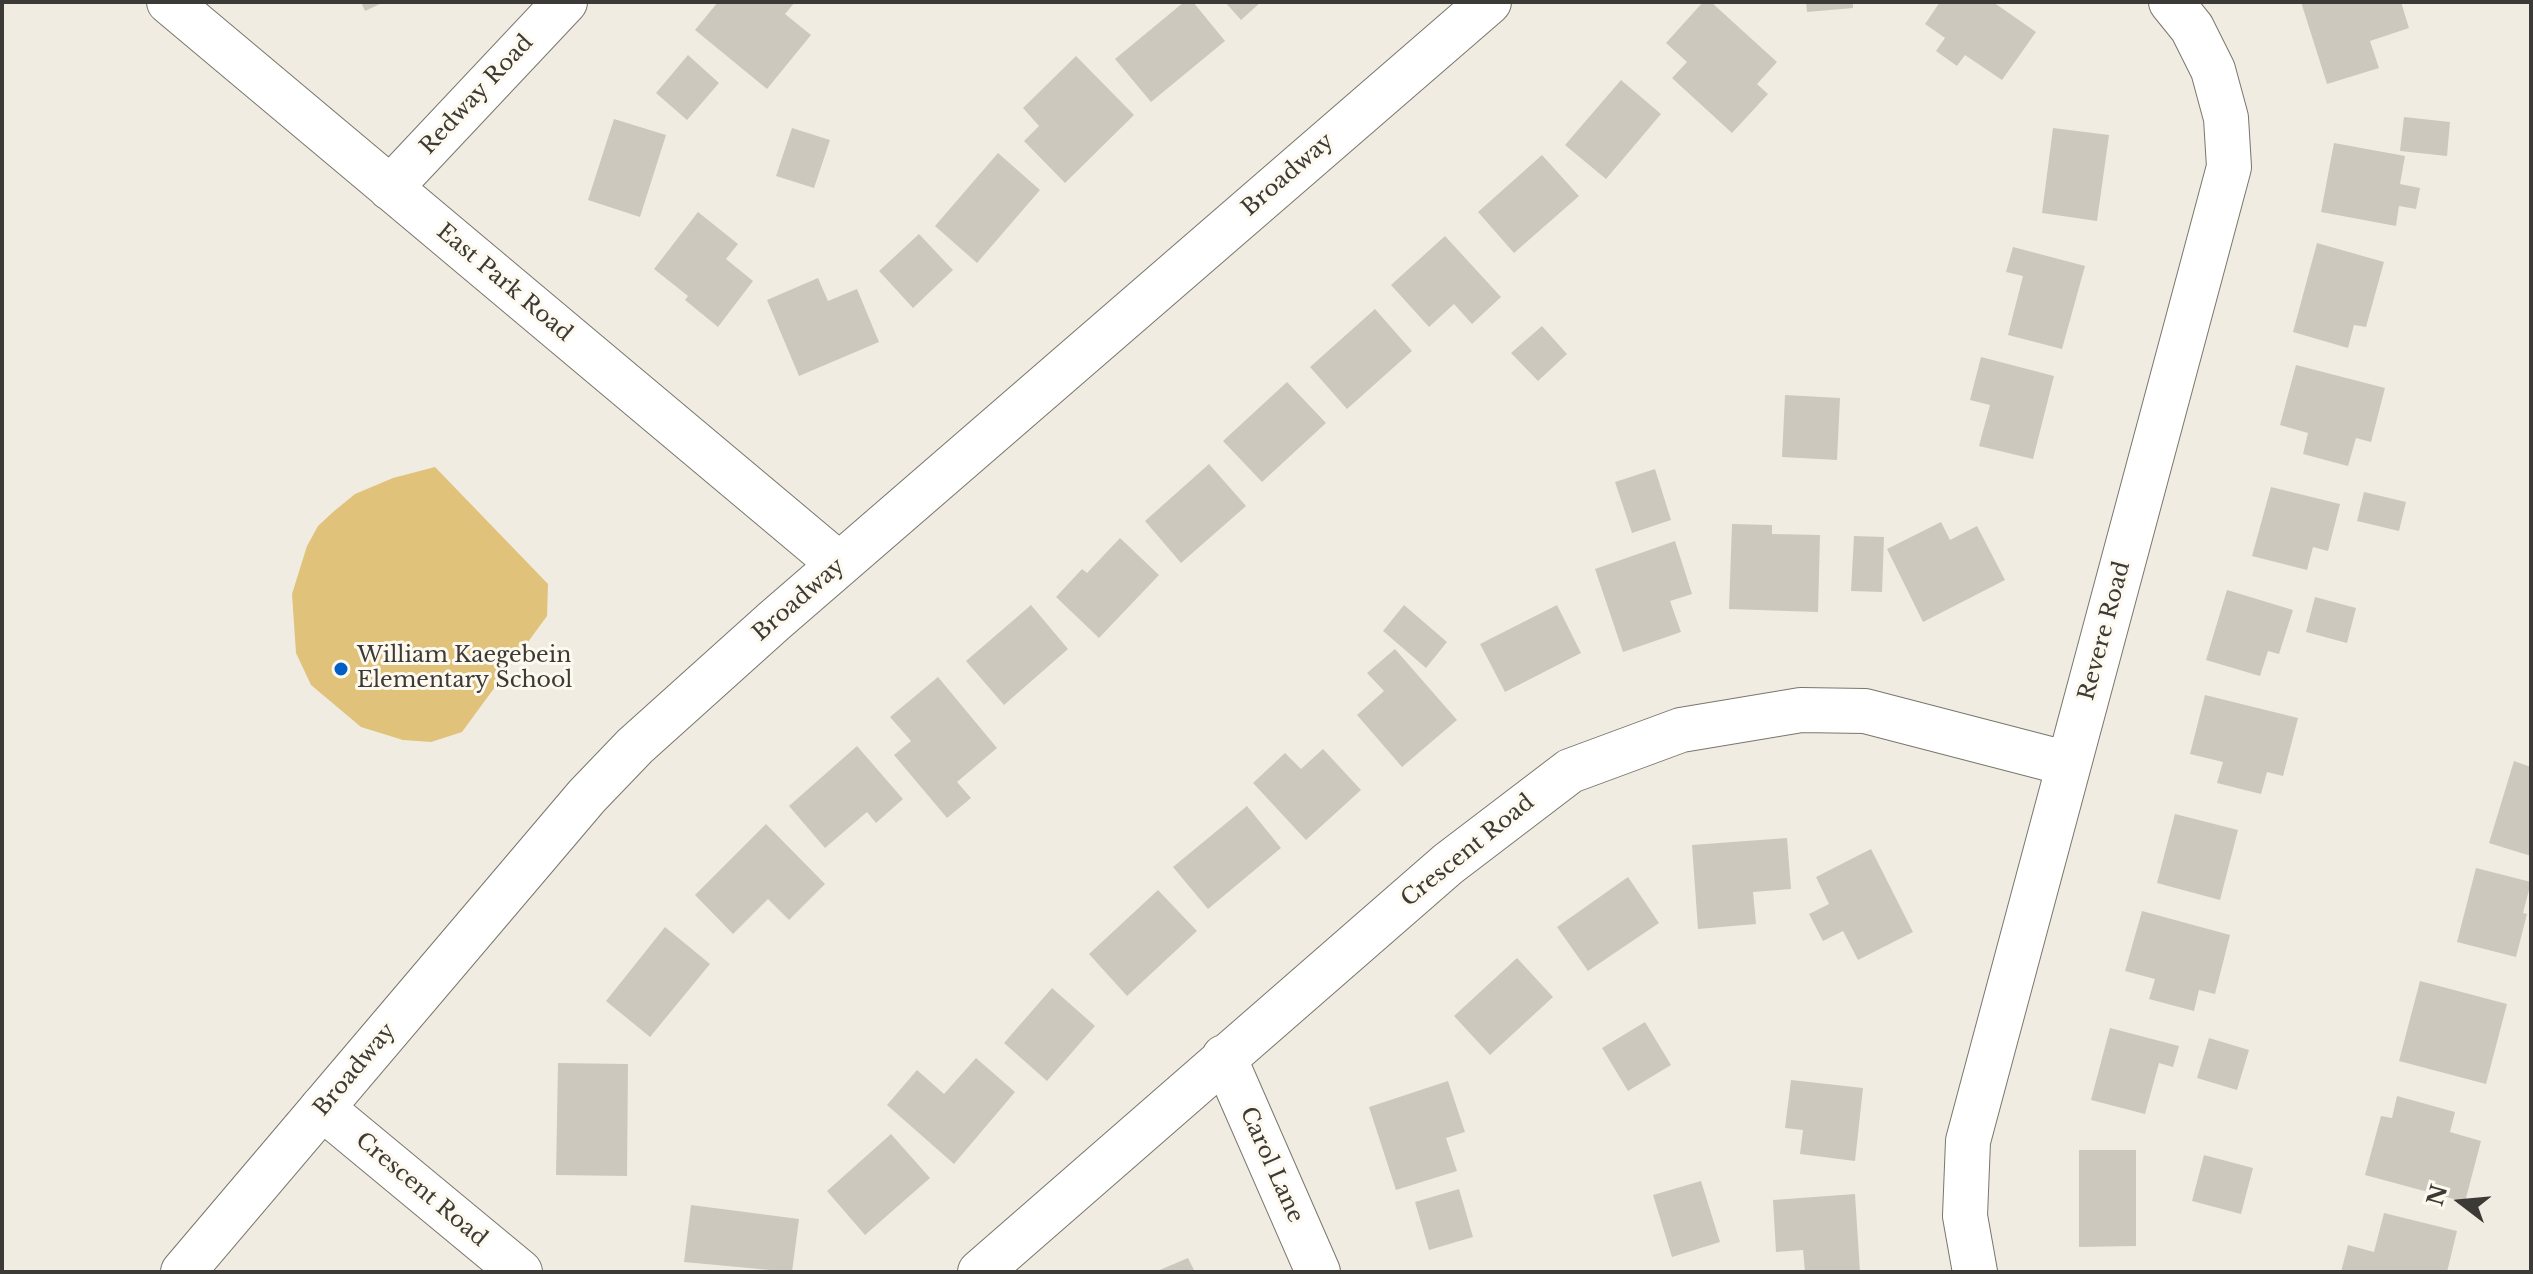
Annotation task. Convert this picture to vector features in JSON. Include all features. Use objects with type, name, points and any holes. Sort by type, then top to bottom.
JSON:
[{"type":"street","name":"East Park Road","points":[[169,2],[839,564]]},
{"type":"street","name":"Redway Road","points":[[390,188],[565,2]]},
{"type":"street","name":"Broadway","points":[[183,1272],[587,796],[635,746],[839,564],[1489,2]]},
{"type":"street","name":"Revere Road","points":[[1975,1272],[1965,1216],[1968,1141],[2229,167],[2226,118],[2213,70],[2192,28],[2171,2]]},
{"type":"street","name":"Crescent Road","points":[[980,1272],[1448,864],[1570,771],[1681,730],[1801,710],[1865,711],[2069,764]]},
{"type":"street","name":"Carol Lane","points":[[1224,1057],[1318,1272]]},
{"type":"street","name":"Crescent Road","points":[[322,1108],[520,1272]]},
{"type":"shaded area","points":[[435,467],[548,584],[547,616],[462,732],[431,742],[403,740],[361,727],[311,685],[296,653],[292,594],[307,546],[318,526],[333,512],[355,494],[393,478]]},
{"type":"building","points":[[361,2],[384,2],[365,11]]},
{"type":"building","points":[[718,2],[795,2],[785,14],[811,35],[767,89],[695,30]]},
{"type":"building","points":[[1184,2],[1193,2],[1225,41],[1151,102],[1115,59]]},
{"type":"building","points":[[1225,2],[1261,2],[1241,20]]},
{"type":"building","points":[[1703,2],[1711,2],[1777,62],[1757,84],[1768,94],[1732,133],[1672,78],[1687,62],[1666,43]]},
{"type":"building","points":[[1806,2],[1853,2],[1853,8],[1807,12]]},
{"type":"building","points":[[1940,2],[1993,2],[2036,32],[2002,80],[1965,55],[1957,66],[1936,51],[1945,38],[1925,24]]},
{"type":"building","points":[[2301,2],[2401,2],[2409,28],[2370,41],[2379,68],[2327,84]]},
{"type":"building","points":[[688,55],[719,83],[687,120],[656,93]]},
{"type":"building","points":[[1076,56],[1134,115],[1065,183],[1024,141],[1039,126],[1023,108]]},
{"type":"building","points":[[1621,80],[1661,114],[1606,179],[1565,145]]},
{"type":"building","points":[[2404,117],[2450,122],[2447,156],[2400,151]]},
{"type":"building","points":[[614,119],[666,135],[640,217],[588,200]]},
{"type":"building","points":[[792,128],[830,140],[814,188],[776,176]]},
{"type":"building","points":[[2053,128],[2109,135],[2097,221],[2042,213]]},
{"type":"building","points":[[2334,143],[2405,156],[2400,184],[2420,188],[2416,209],[2399,206],[2396,226],[2321,212]]},
{"type":"building","points":[[998,153],[1040,190],[977,263],[935,226]]},
{"type":"building","points":[[1542,155],[1579,196],[1514,253],[1478,212]]},
{"type":"building","points":[[698,212],[738,244],[726,259],[753,281],[718,327],[685,300],[688,296],[654,269]]},
{"type":"building","points":[[919,234],[953,270],[913,308],[879,271]]},
{"type":"building","points":[[1445,236],[1501,297],[1472,324],[1454,304],[1429,327],[1391,285]]},
{"type":"building","points":[[2317,243],[2384,262],[2366,327],[2354,325],[2348,348],[2293,332]]},
{"type":"building","points":[[2013,247],[2085,266],[2062,349],[2008,335],[2023,276],[2006,272]]},
{"type":"building","points":[[818,278],[828,301],[857,289],[879,342],[799,376],[767,300]]},
{"type":"building","points":[[1375,309],[1412,351],[1347,409],[1310,367]]},
{"type":"building","points":[[1542,326],[1567,354],[1538,381],[1511,353]]},
{"type":"building","points":[[1981,357],[2054,376],[2033,459],[1979,446],[1990,405],[1970,400]]},
{"type":"building","points":[[2296,365],[2385,388],[2371,442],[2356,438],[2348,466],[2303,454],[2308,433],[2280,425]]},
{"type":"building","points":[[1287,382],[1326,423],[1262,482],[1223,441]]},
{"type":"building","points":[[1785,395],[1840,398],[1837,460],[1782,457]]},
{"type":"building","points":[[1209,464],[1246,506],[1181,563],[1145,521]]},
{"type":"building","points":[[1655,469],[1671,520],[1632,533],[1615,482]]},
{"type":"building","points":[[2271,487],[2340,504],[2328,551],[2313,547],[2307,570],[2252,556]]},
{"type":"building","points":[[2364,492],[2406,502],[2399,531],[2357,521]]},
{"type":"building","points":[[1941,522],[1950,540],[1977,526],[2005,580],[1923,622],[1887,549]]},
{"type":"building","points":[[1732,524],[1772,525],[1772,534],[1820,535],[1818,612],[1729,609]]},
{"type":"building","points":[[1854,536],[1884,537],[1882,592],[1851,591]]},
{"type":"building","points":[[1120,538],[1159,575],[1099,638],[1056,597],[1082,569],[1087,573]]},
{"type":"building","points":[[1675,541],[1692,594],[1670,601],[1681,632],[1623,652],[1595,569]]},
{"type":"building","points":[[2227,590],[2293,610],[2279,654],[2268,651],[2260,676],[2206,660]]},
{"type":"building","points":[[2315,597],[2356,608],[2347,643],[2306,632]]},
{"type":"building","points":[[1031,605],[1068,649],[1004,705],[966,661]]},
{"type":"building","points":[[1404,605],[1447,642],[1426,668],[1383,631]]},
{"type":"building","points":[[1557,605],[1581,653],[1505,692],[1480,644]]},
{"type":"building","points":[[1395,649],[1457,720],[1402,767],[1357,715],[1384,691],[1367,673]]},
{"type":"building","points":[[938,677],[997,748],[957,782],[971,798],[947,818],[894,755],[911,741],[890,717]]},
{"type":"building","points":[[2205,695],[2298,718],[2283,776],[2267,772],[2261,794],[2217,783],[2223,762],[2190,754]]},
{"type":"building","points":[[857,746],[903,799],[876,823],[867,812],[825,848],[789,806]]},
{"type":"building","points":[[1323,749],[1361,790],[1306,840],[1253,783],[1285,753],[1301,769]]},
{"type":"building","points":[[2514,761],[2531,767],[2531,856],[2489,843]]},
{"type":"building","points":[[1247,806],[1281,848],[1208,909],[1173,867]]},
{"type":"building","points":[[2175,814],[2238,830],[2220,900],[2157,883]]},
{"type":"building","points":[[766,824],[825,884],[789,920],[768,899],[733,934],[695,895]]},
{"type":"building","points":[[1787,838],[1791,889],[1753,892],[1756,924],[1698,929],[1692,845]]},
{"type":"building","points":[[1871,849],[1913,932],[1858,960],[1843,931],[1823,941],[1809,914],[1829,904],[1816,877]]},
{"type":"building","points":[[2476,868],[2531,882],[2516,957],[2457,942]]},
{"type":"building","points":[[1628,877],[1659,923],[1588,971],[1557,927]]},
{"type":"building","points":[[1158,890],[1197,931],[1127,996],[1089,954]]},
{"type":"building","points":[[2142,911],[2230,935],[2215,994],[2199,990],[2194,1011],[2149,999],[2155,979],[2125,971]]},
{"type":"building","points":[[665,927],[710,964],[650,1037],[606,1001]]},
{"type":"building","points":[[1517,958],[1553,997],[1490,1055],[1454,1016]]},
{"type":"building","points":[[2420,981],[2507,1004],[2486,1084],[2399,1061]]},
{"type":"building","points":[[1052,988],[1095,1026],[1047,1081],[1004,1043]]},
{"type":"building","points":[[1645,1022],[1671,1065],[1628,1091],[1602,1048]]},
{"type":"building","points":[[2110,1028],[2179,1046],[2173,1067],[2159,1063],[2145,1114],[2091,1100]]},
{"type":"building","points":[[2209,1038],[2249,1050],[2237,1090],[2197,1078]]},
{"type":"building","points":[[976,1058],[1015,1092],[954,1164],[887,1105],[917,1070],[944,1094]]},
{"type":"building","points":[[558,1063],[628,1064],[627,1176],[556,1175]]},
{"type":"building","points":[[1791,1080],[1863,1088],[1855,1161],[1800,1154],[1803,1130],[1785,1128]]},
{"type":"building","points":[[1448,1081],[1465,1132],[1446,1138],[1457,1171],[1396,1190],[1369,1107]]},
{"type":"building","points":[[2397,1096],[2455,1112],[2450,1132],[2481,1141],[2465,1202],[2365,1175],[2381,1116],[2392,1118]]},
{"type":"building","points":[[891,1134],[930,1178],[865,1235],[827,1191]]},
{"type":"building","points":[[2079,1150],[2136,1150],[2136,1246],[2079,1247]]},
{"type":"building","points":[[2204,1155],[2253,1168],[2241,1214],[2192,1201]]},
{"type":"building","points":[[1701,1181],[1720,1242],[1672,1257],[1653,1195]]},
{"type":"building","points":[[1459,1189],[1473,1237],[1429,1250],[1415,1202]]},
{"type":"building","points":[[1855,1194],[1860,1272],[1805,1272],[1803,1250],[1776,1252],[1773,1200]]},
{"type":"building","points":[[691,1205],[799,1219],[792,1272],[684,1262]]},
{"type":"building","points":[[2384,1213],[2457,1231],[2447,1272],[2341,1272],[2348,1245],[2374,1252]]},
{"type":"building","points":[[1188,1258],[1195,1272],[1155,1272]]},
{"type":"place","name":"William Kaegebein Elementary School","points":[[341,669]]}]
